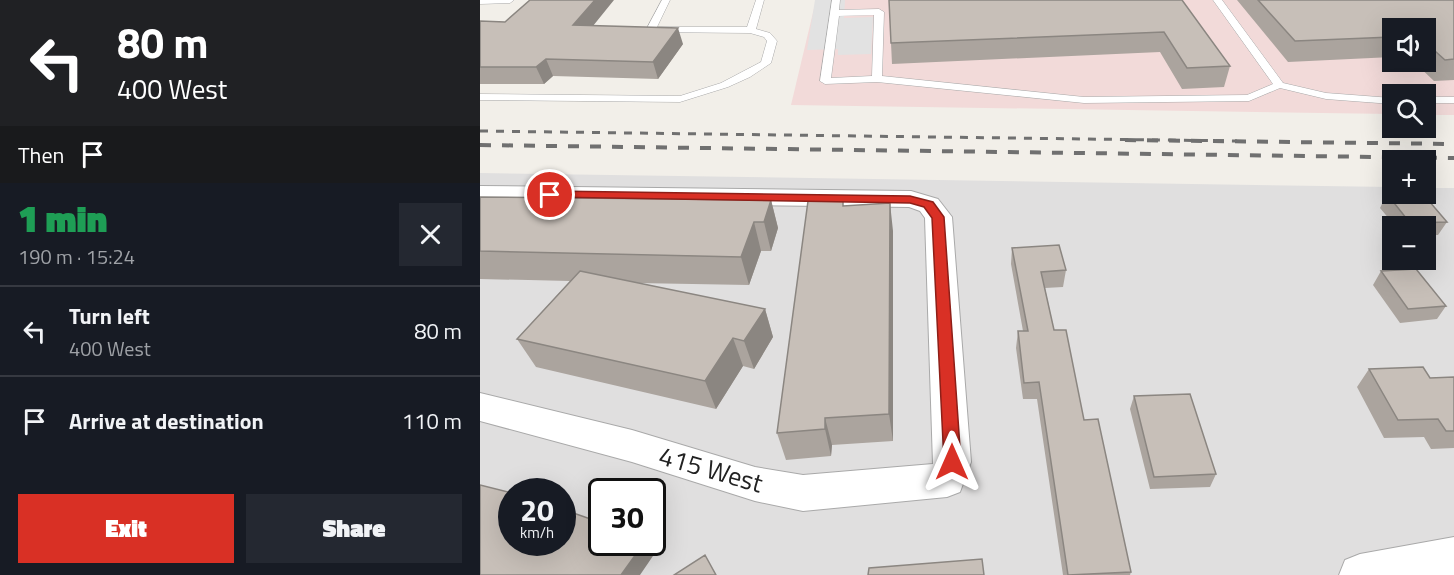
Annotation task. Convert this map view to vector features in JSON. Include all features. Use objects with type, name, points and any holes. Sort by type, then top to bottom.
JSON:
[{"type":"street","name":"415 West","points":[[480,194],[910,199],[928,205],[938,217],[953,444],[952,462],[947,480],[802,493],[755,484],[632,446],[480,407]]},
{"type":"street","points":[[1360,575],[1454,557]]},
{"type":"lane","points":[[480,2],[510,0]]},
{"type":"lane","points":[[480,97],[668,99],[688,97],[750,73],[766,63],[770,56],[772,41],[767,35],[752,30],[651,30],[666,0]]},
{"type":"lane","points":[[752,30],[760,0]]},
{"type":"lane","points":[[836,0],[825,81],[877,79],[1084,100],[1249,98],[1280,85],[1326,96],[1382,100]]},
{"type":"lane","points":[[1217,0],[1280,85]]},
{"type":"lane","points":[[834,13],[879,12],[877,79]]},
{"type":"lane","points":[[1436,100],[1454,100]]},
{"type":"shaded area","points":[[815,0],[845,0],[844,18],[873,17],[871,54],[838,55],[838,49],[807,50]]},
{"type":"shaded area","points":[[816,0],[1454,0],[1454,115],[1436,115],[1436,84],[1382,84],[1382,114],[791,105]]},
{"type":"shaded area","points":[[480,173],[1382,187],[1382,204],[1436,204],[1436,188],[1454,188],[1454,575],[480,575]]},
{"type":"building","points":[[530,0],[595,0],[573,25],[678,28],[653,62],[546,59],[536,67],[480,67],[480,21],[505,22]]},
{"type":"building","points":[[889,0],[1182,0],[1230,66],[1187,68],[1164,32],[891,43]]},
{"type":"building","points":[[1258,0],[1454,0],[1454,59],[1445,60],[1436,52],[1436,18],[1382,18],[1382,37],[1295,41]]},
{"type":"building","points":[[480,197],[771,200],[764,222],[754,222],[741,257],[480,251]]},
{"type":"building","points":[[843,200],[843,206],[890,203],[889,414],[825,418],[825,429],[777,433],[808,201]]},
{"type":"building","points":[[1395,204],[1432,204],[1447,222],[1436,222],[1436,216],[1404,216]]},
{"type":"building","points":[[1059,245],[1066,270],[1041,272],[1054,330],[1066,330],[1084,420],[1098,419],[1131,572],[1068,575],[1039,382],[1024,383],[1018,331],[1028,331],[1012,248]]},
{"type":"building","points":[[1417,270],[1446,306],[1408,309],[1381,271]]},
{"type":"building","points":[[580,271],[765,309],[744,341],[733,338],[705,381],[517,339]]},
{"type":"building","points":[[1423,367],[1430,378],[1454,377],[1454,431],[1446,431],[1438,419],[1398,420],[1369,369]]},
{"type":"building","points":[[1190,394],[1216,474],[1154,477],[1134,396]]},
{"type":"building","points":[[480,485],[498,490],[498,556],[576,556],[576,514],[588,518],[588,556],[635,556],[621,575],[480,575]]},
{"type":"building","points":[[705,555],[716,575],[674,575]]},
{"type":"building","points":[[982,559],[984,575],[868,575],[869,568]]},
{"type":"railway","points":[[480,131],[1237,141]]},
{"type":"railway","points":[[1125,140],[1454,144]]},
{"type":"railway","points":[[480,145],[1454,158]]},
{"type":"route","points":[[550,195],[910,199],[928,205],[938,217],[953,444],[952,462]]}]
